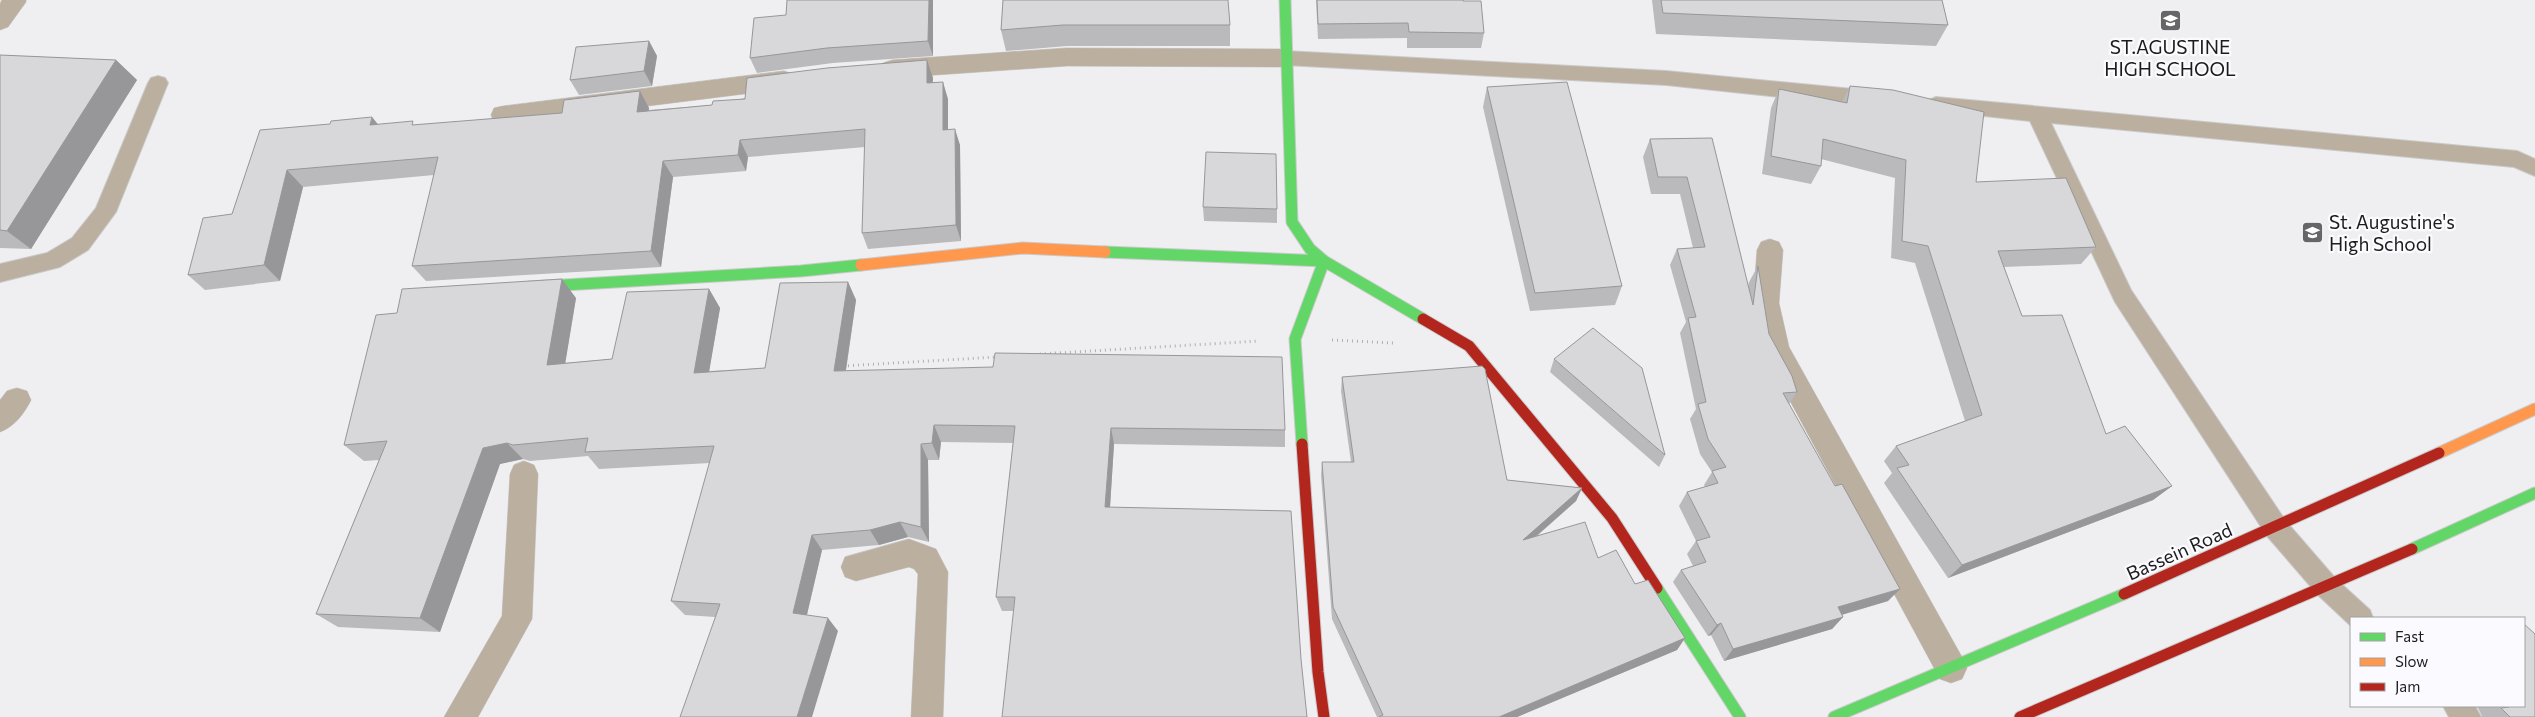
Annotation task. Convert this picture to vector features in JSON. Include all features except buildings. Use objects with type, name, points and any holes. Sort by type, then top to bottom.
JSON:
[{"type":"street","points":[[0,21],[14,0]]},
{"type":"street","points":[[1285,0],[1285,58],[1292,222],[1310,249],[1324,262],[1469,346],[1612,518],[1740,717]]},
{"type":"street","points":[[872,71],[1067,57],[1285,58]]},
{"type":"street","points":[[503,115],[804,77]]},
{"type":"street","points":[[514,288],[801,271],[1023,248],[1324,262]]},
{"type":"street","points":[[1770,250],[1766,303],[1776,350],[1951,668]]},
{"type":"street","points":[[1324,262],[1295,339],[1318,672],[1324,717]]},
{"type":"street","name":"Bassein Road","points":[[1834,717],[2276,528],[2535,409]]},
{"type":"street","points":[[460,717],[517,620],[524,474]]},
{"type":"street","points":[[2020,717],[2327,587],[2535,493]]},
{"type":"street","points":[[856,567],[909,553],[925,559],[933,572],[927,717]]},
{"type":"lane","points":[[1285,58],[1666,78],[1891,100]]},
{"type":"lane","points":[[0,273],[52,262],[80,244],[106,212],[158,83]]},
{"type":"lane","points":[[1920,103],[2517,159],[2535,168]]},
{"type":"lane","points":[[2037,115],[2123,296],[2276,528],[2327,587],[2360,617]]},
{"type":"lane","points":[[2457,707],[2468,717]]},
{"type":"path","points":[[1039,354],[1295,339],[1401,343]]},
{"type":"path","points":[[842,366],[1000,357]]},
{"type":"traffic: fast","points":[[1285,0],[1292,222],[1310,249],[1324,261],[1423,319]]},
{"type":"traffic: fast","points":[[1105,252],[1324,261],[1295,339],[1302,444]]},
{"type":"traffic: fast","points":[[530,287],[801,271],[861,265]]},
{"type":"traffic: fast","points":[[2412,549],[2535,493]]},
{"type":"traffic: fast","points":[[1657,588],[1740,717]]},
{"type":"traffic: fast","points":[[1834,717],[2124,594]]},
{"type":"traffic: slow","points":[[861,265],[1023,248],[1105,252]]},
{"type":"traffic: slow","points":[[2439,453],[2535,409]]},
{"type":"traffic: jam","points":[[1423,319],[1469,346],[1612,518],[1657,588]]},
{"type":"traffic: jam","points":[[1302,444],[1318,672],[1324,717]]},
{"type":"traffic: jam","points":[[2124,594],[2439,453]]},
{"type":"traffic: jam","points":[[2020,717],[2412,549]]},
{"type":"place","name":"ST.AGUSTINE HIGH SCHOOL","points":[[2170,20]]},
{"type":"place","name":"St. Augustine's High School","points":[[2313,232]]}]
